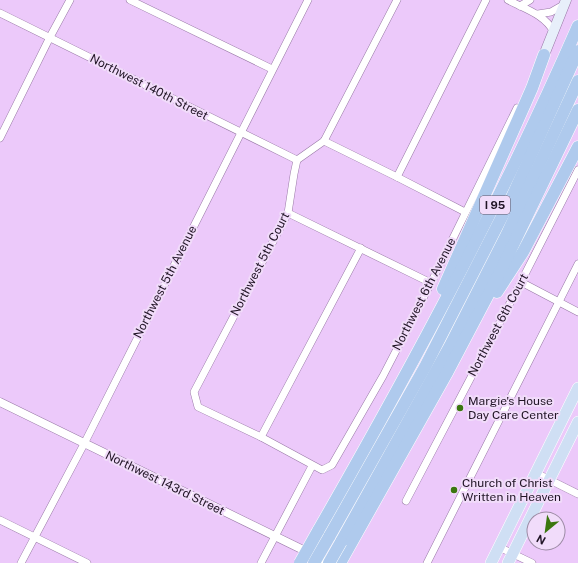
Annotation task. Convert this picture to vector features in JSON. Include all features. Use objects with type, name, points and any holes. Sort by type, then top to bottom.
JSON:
[{"type":"highway","name":"I 95","points":[[300,563],[324,534],[489,217],[549,93],[578,26]]},
{"type":"highway","points":[[314,563],[324,534],[425,367],[509,204],[578,51]]},
{"type":"highway","points":[[403,380],[532,88],[544,55]]},
{"type":"highway","points":[[330,563],[345,544],[457,333],[507,234],[578,82]]},
{"type":"highway","name":"I 95","points":[[340,563],[345,544],[448,371],[499,274],[578,110]]},
{"type":"highway","points":[[448,371],[523,252],[578,147]]},
{"type":"main road","name":"Northwest 6th Avenue","points":[[544,55],[566,2]]},
{"type":"main road","points":[[491,563],[536,473],[575,402],[578,388]]},
{"type":"main road","points":[[510,558],[578,422]]},
{"type":"street","points":[[0,138],[70,0]]},
{"type":"street","points":[[130,0],[272,70]]},
{"type":"street","name":"Northwest 5th Avenue","points":[[21,563],[84,444],[240,132],[308,0]]},
{"type":"street","points":[[297,160],[324,141],[397,0]]},
{"type":"street","points":[[396,176],[486,0]]},
{"type":"street","points":[[508,0],[538,14],[549,24],[554,32]]},
{"type":"street","points":[[520,6],[530,0]]},
{"type":"street","points":[[538,14],[551,12],[566,2]]},
{"type":"street","name":"Northwest 140th Street","points":[[0,13],[297,160]]},
{"type":"street","name":"Northwest 6th Avenue","points":[[312,466],[322,470],[332,465],[383,376],[431,283],[544,55]]},
{"type":"street","points":[[324,141],[465,212]]},
{"type":"street","name":"Northwest 5th Court","points":[[262,437],[198,407],[194,392],[288,213],[297,160]]},
{"type":"street","name":"Northwest 6th Court","points":[[406,501],[578,170]]},
{"type":"street","points":[[288,213],[431,283]]},
{"type":"street","points":[[261,563],[312,466],[262,437],[361,248]]},
{"type":"street","points":[[427,563],[578,264]]},
{"type":"street","points":[[521,282],[578,312]]},
{"type":"street","name":"Northwest 143rd Street","points":[[0,402],[330,563]]},
{"type":"street","points":[[536,473],[578,494]]},
{"type":"street","points":[[0,520],[87,563]]},
{"type":"street","points":[[499,546],[510,558],[532,563]]},
{"type":"place","name":"Margie's House Day Care Center","points":[[460,408]]},
{"type":"place","name":"Church of Christ Written in Heaven","points":[[454,490]]}]
